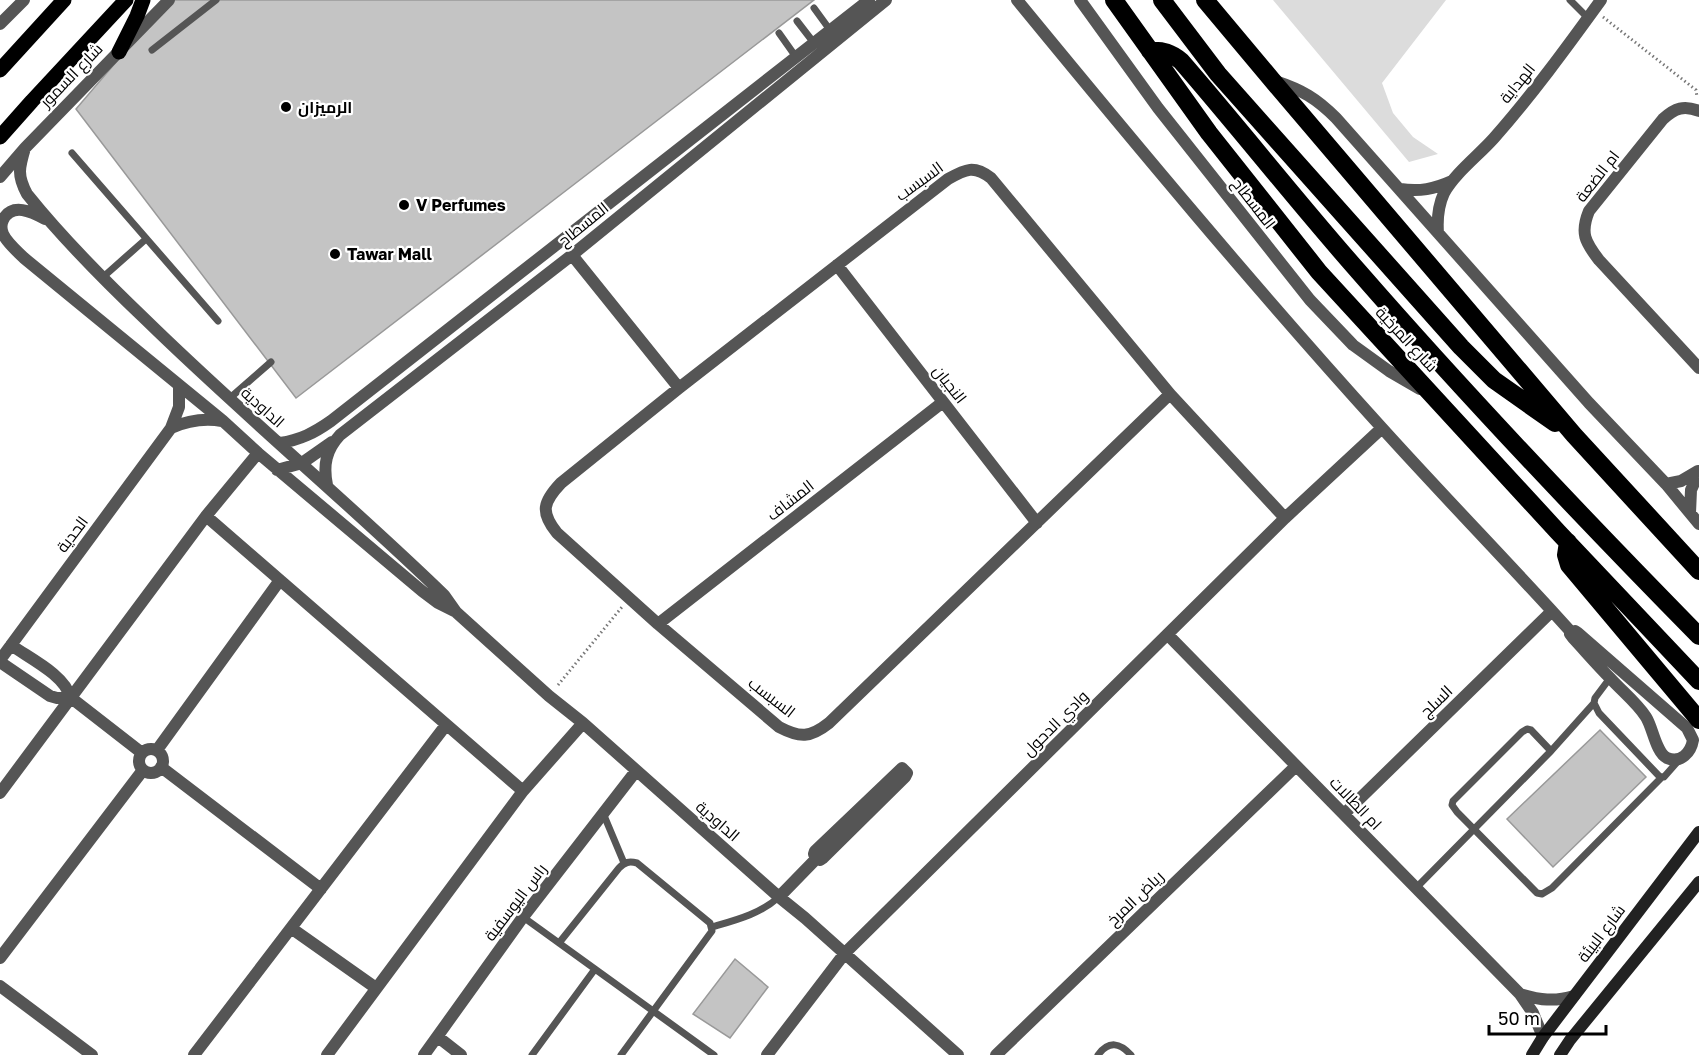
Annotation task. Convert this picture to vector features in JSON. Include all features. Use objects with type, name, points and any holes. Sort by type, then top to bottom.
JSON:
[{"type":"highway","name":"شارع المرخية","points":[[1114,0],[1209,133],[1319,272],[1699,681]]},
{"type":"highway","points":[[1162,0],[1218,74],[1461,347],[1494,380],[1574,435]]},
{"type":"highway","points":[[1205,0],[1574,435],[1699,571]]},
{"type":"highway","points":[[1150,51],[1161,50],[1181,61],[1298,202],[1411,331],[1585,518],[1699,636]]},
{"type":"highway","points":[[1568,542],[1566,555],[1569,565],[1699,720]]},
{"type":"main road","points":[[0,70],[64,0]]},
{"type":"main road","name":"شارع السمور","points":[[0,137],[126,0]]},
{"type":"main road","points":[[118,52],[143,0]]},
{"type":"street","points":[[0,24],[24,0]]},
{"type":"street","name":"شارع السمور","points":[[0,177],[25,148],[169,0]]},
{"type":"street","name":"المسطاح","points":[[280,443],[308,436],[331,421],[869,0]]},
{"type":"street","name":"المسطاح","points":[[277,470],[302,463],[333,442],[572,255],[886,0]]},
{"type":"street","points":[[1017,0],[1134,143],[1265,295],[1382,428],[1644,714],[1654,731],[1660,752],[1671,759],[1687,755],[1693,745],[1692,735],[1687,728],[1578,633],[1571,632]]},
{"type":"street","name":"المسطاح","points":[[1080,0],[1158,108],[1310,300],[1353,345],[1389,371],[1432,395]]},
{"type":"street","name":"الهداية","points":[[1438,233],[1439,205],[1445,192],[1494,138],[1594,9]]},
{"type":"street","points":[[1272,80],[1299,90],[1322,105],[1400,189],[1589,404],[1666,484],[1699,524]]},
{"type":"street","name":"ام الضعة","points":[[1699,111],[1682,108],[1671,111],[1589,211],[1584,222],[1584,237],[1599,260],[1699,368]]},
{"type":"street","name":"الداودية","points":[[25,148],[19,167],[20,181],[27,194],[102,278],[182,356],[327,485],[444,595],[456,612],[549,696],[845,953],[958,1055]]},
{"type":"street","name":"السبسب","points":[[1170,394],[829,723],[818,732],[804,735],[792,734],[779,727],[658,624],[557,532],[550,524],[545,512],[546,502],[561,483],[679,388],[948,179],[970,169],[981,170],[991,178],[1170,394],[1285,518]]},
{"type":"street","name":"الهداية","points":[[1400,189],[1429,190],[1453,181]]},
{"type":"street","name":"الداودية","points":[[52,223],[18,209],[7,214],[1,226],[6,240],[24,258],[179,385],[422,591],[438,603],[456,612]]},
{"type":"street","name":"الداودية","points":[[0,246],[24,258]]},
{"type":"street","points":[[572,255],[679,388]]},
{"type":"street","name":"النجيان","points":[[837,265],[1037,523]]},
{"type":"street","name":"الحدية","points":[[0,661],[171,428],[179,407],[179,385]]},
{"type":"street","name":"المشاف","points":[[658,624],[943,402]]},
{"type":"street","points":[[171,428],[197,420],[210,419],[223,422]]},
{"type":"street","name":"وادي الدحول","points":[[766,1055],[845,953],[1285,518],[1382,428]]},
{"type":"street","points":[[327,485],[325,462],[333,442]]},
{"type":"street","points":[[0,793],[206,516],[258,453]]},
{"type":"street","points":[[1666,484],[1681,481],[1699,471]]},
{"type":"street","points":[[1690,513],[1691,490],[1699,471]]},
{"type":"street","points":[[206,516],[523,791]]},
{"type":"street","points":[[157,750],[280,580]]},
{"type":"street","name":"السلج","points":[[1344,814],[1552,611]]},
{"type":"street","name":"ام الطالات","points":[[1168,635],[1520,994],[1533,1013],[1543,1037]]},
{"type":"street","points":[[10,645],[62,681],[70,697],[142,753]]},
{"type":"street","points":[[0,661],[50,696],[70,697]]},
{"type":"street","points":[[327,1055],[523,791],[582,723]]},
{"type":"street","points":[[194,1055],[446,724]]},
{"type":"street","points":[[148,749],[157,750],[163,760],[161,767],[151,773],[143,770],[139,762],[142,753],[148,749]]},
{"type":"street","name":"رياض المرخ","points":[[996,1055],[1296,766]]},
{"type":"street","points":[[161,767],[321,889]]},
{"type":"street","points":[[0,958],[143,770]]},
{"type":"street","name":"راس اليوسفية","points":[[424,1055],[523,917],[636,771]]},
{"type":"street","points":[[779,897],[816,859],[822,859],[858,816]]},
{"type":"street","name":"شارع البيئة","points":[[1532,1055],[1543,1037],[1699,832]]},
{"type":"street","points":[[1560,1055],[1585,1021],[1699,882]]},
{"type":"street","points":[[291,928],[376,988]]},
{"type":"street","points":[[0,986],[92,1055]]},
{"type":"street","points":[[1520,994],[1548,1000],[1561,1000],[1574,996]]},
{"type":"street","points":[[438,1037],[461,1055]]},
{"type":"lane","points":[[152,50],[216,0]]},
{"type":"lane","points":[[1570,0],[1594,9]]},
{"type":"lane","points":[[814,8],[830,30]]},
{"type":"lane","points":[[797,21],[814,43]]},
{"type":"lane","points":[[778,33],[796,57]]},
{"type":"lane","points":[[72,153],[218,321]]},
{"type":"lane","points":[[102,278],[146,238]]},
{"type":"lane","points":[[230,399],[271,362]]},
{"type":"lane","points":[[1416,888],[1551,751],[1594,703],[1610,678]]},
{"type":"lane","points":[[1594,703],[1599,713],[1657,775],[1662,777]]},
{"type":"lane","points":[[1551,751],[1531,730],[1527,729],[1455,798],[1452,805],[1533,890],[1542,894],[1552,888],[1681,758]]},
{"type":"lane","points":[[603,813],[624,863]]},
{"type":"lane","points":[[559,943],[624,863],[630,861],[637,863],[708,920],[712,927]]},
{"type":"lane","points":[[712,927],[768,907],[779,897]]},
{"type":"lane","points":[[523,917],[714,1055]]},
{"type":"lane","points":[[621,1055],[709,935],[712,927]]},
{"type":"lane","points":[[532,1055],[595,969]]},
{"type":"lane","points":[[1098,1055],[1104,1048],[1118,1045],[1131,1055]]},
{"type":"path","points":[[1594,9],[1696,90],[1699,104]]},
{"type":"path","points":[[549,696],[629,598]]},
{"type":"shaded area","points":[[1273,0],[1446,0],[1382,83],[1393,113],[1413,137],[1438,154],[1409,162]]},
{"type":"building","name":"Tawar Mall","points":[[169,0],[814,0],[296,398],[76,109]]},
{"type":"building","points":[[1600,730],[1646,777],[1553,867],[1507,819]]},
{"type":"building","points":[[735,959],[768,987],[730,1038],[693,1014]]},
{"type":"place","name":"الرميزان","points":[[286,107]]},
{"type":"place","name":"V Perfumes","points":[[404,205]]},
{"type":"place","name":"Tawar Mall","points":[[335,254]]}]
